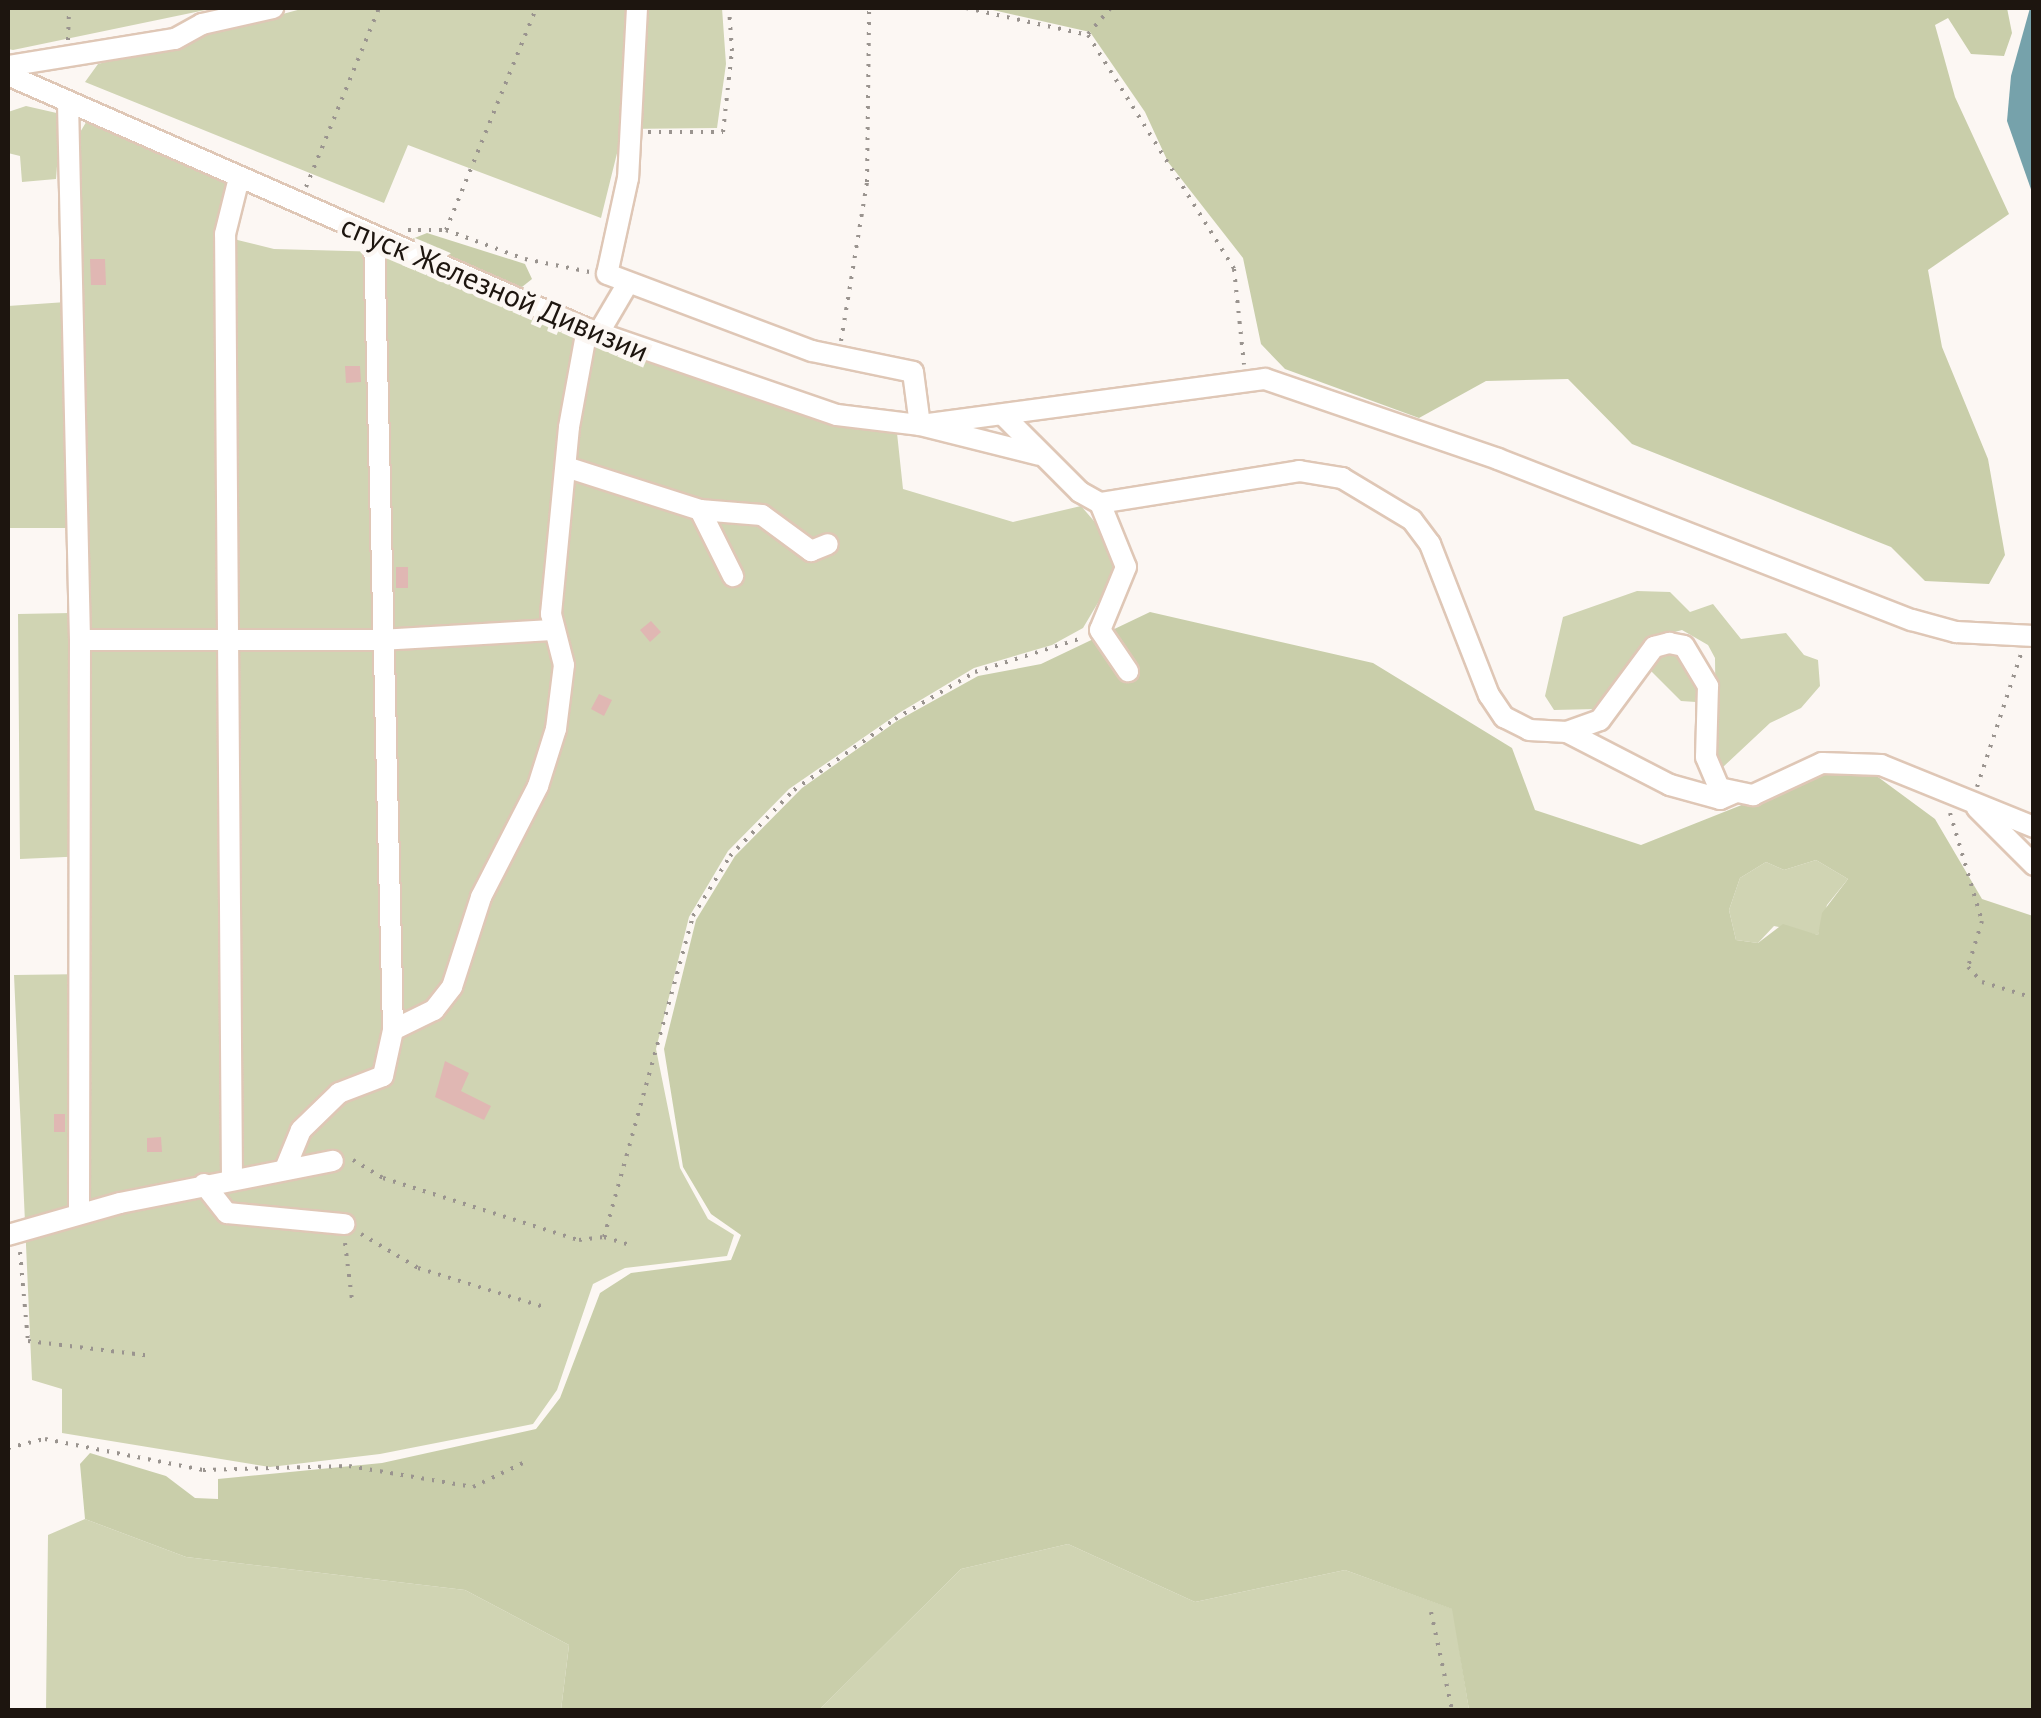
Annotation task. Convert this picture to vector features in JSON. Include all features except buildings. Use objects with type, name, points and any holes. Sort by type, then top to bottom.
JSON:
[{"type":"lane","points":[[8,66],[174,39],[202,24],[273,8]]},
{"type":"lane","points":[[637,8],[630,132],[607,274],[840,356],[913,372],[920,425],[1040,456]]},
{"type":"lane","name":"спуск Железной Дивизии","points":[[8,75],[592,331],[838,414],[920,425],[1265,379],[1480,453],[1912,620],[1956,632],[2032,636]]},
{"type":"lane","points":[[68,104],[80,640],[79,1213]]},
{"type":"lane","points":[[232,1179],[225,234],[239,178]]},
{"type":"lane","points":[[284,1169],[301,1130],[339,1093],[383,1076],[393,1030],[380,640],[374,237]]},
{"type":"lane","points":[[393,1030],[434,1010],[452,986],[482,897],[538,786],[564,696],[564,666],[552,630],[566,467],[592,331],[628,283]]},
{"type":"lane","points":[[1003,415],[1040,456],[1100,503],[1126,567],[1100,630],[1128,671]]},
{"type":"lane","points":[[566,467],[700,510],[762,515],[796,546],[811,551],[828,544]]},
{"type":"lane","points":[[1100,503],[1298,471],[1342,478],[1412,520],[1430,544],[1488,695],[1504,717],[1529,730],[1567,732],[1700,796],[1735,793]]},
{"type":"lane","points":[[700,510],[734,576]]},
{"type":"lane","points":[[80,640],[227,636],[380,640],[552,630]]},
{"type":"lane","points":[[1567,732],[1611,710],[1654,646],[1684,646],[1708,686],[1706,757],[1719,788],[1753,795],[1822,764],[1843,761],[1881,765],[2034,827]]},
{"type":"lane","points":[[1972,802],[2034,865]]},
{"type":"lane","points":[[12,1234],[79,1213],[204,1184],[334,1161]]},
{"type":"lane","points":[[204,1184],[226,1213],[338,1223]]},
{"type":"path","points":[[69,54],[70,8]]},
{"type":"path","points":[[298,205],[379,8]]},
{"type":"path","points":[[446,230],[536,8]]},
{"type":"path","points":[[630,132],[723,132],[732,52],[729,8]]},
{"type":"path","points":[[840,356],[868,182],[869,8]]},
{"type":"path","points":[[966,8],[1088,35],[1234,269],[1244,379]]},
{"type":"path","points":[[1088,35],[1111,8]]},
{"type":"path","points":[[400,248],[416,226],[446,230],[525,259],[607,274]]},
{"type":"path","points":[[604,1237],[694,916],[730,856],[794,790],[895,718],[975,672],[1037,658],[1100,630]]},
{"type":"path","points":[[1972,802],[2007,682],[2032,636]]},
{"type":"path","points":[[1944,790],[1982,921],[1968,967],[1982,982],[2034,998]]},
{"type":"path","points":[[334,1161],[351,1159],[384,1178],[579,1240],[604,1237],[634,1246]]},
{"type":"path","points":[[338,1223],[346,1245],[352,1300]]},
{"type":"path","points":[[338,1223],[418,1268],[544,1307]]},
{"type":"path","points":[[12,1234],[28,1341],[152,1356]]},
{"type":"path","points":[[8,1448],[45,1439],[204,1470],[349,1466],[472,1487],[525,1462]]},
{"type":"path","points":[[1431,1612],[1452,1710]]},
{"type":"green space","points":[[8,8],[215,8],[13,50],[8,49]]},
{"type":"green space","points":[[305,8],[722,8],[726,64],[717,128],[623,129],[601,218],[408,145],[384,203],[85,82],[98,64]]},
{"type":"green space","points":[[984,8],[2007,8],[2012,33],[2004,56],[1971,54],[1948,18],[1935,25],[1955,97],[2009,214],[1928,270],[1942,347],[1988,459],[2005,555],[1989,584],[1925,581],[1891,547],[1632,444],[1568,379],[1486,381],[1419,418],[1285,369],[1261,344],[1243,258],[1168,162],[1145,112],[1090,32]]},
{"type":"green space","points":[[26,106],[61,114],[56,179],[22,182],[20,156],[8,153],[8,112]]},
{"type":"green space","points":[[88,119],[231,186],[221,236],[274,249],[385,252],[778,405],[897,433],[903,489],[1013,522],[1081,506],[1125,557],[1083,628],[1052,645],[974,668],[899,713],[789,789],[728,851],[689,917],[656,1049],[680,1168],[708,1219],[734,1235],[727,1256],[625,1268],[593,1284],[557,1390],[533,1424],[380,1454],[270,1467],[62,1433],[62,1389],[32,1380],[14,975],[89,974],[88,856],[20,859],[18,614],[71,613],[69,528],[8,528],[8,306],[81,301],[76,139]]},
{"type":"green space","points":[[427,233],[525,264],[532,279],[522,287],[465,271],[407,241]]},
{"type":"green space","points":[[1637,591],[1670,592],[1690,612],[1713,604],[1741,639],[1786,633],[1804,655],[1818,660],[1820,686],[1801,708],[1770,723],[1723,767],[1716,755],[1715,658],[1708,645],[1682,630],[1653,638],[1597,709],[1554,710],[1545,696],[1563,617]]},
{"type":"green space","points":[[1150,612],[1373,663],[1512,748],[1535,810],[1641,845],[1837,767],[1878,777],[1935,819],[1982,899],[2033,916],[2033,1710],[1469,1710],[1452,1609],[1345,1570],[1195,1602],[1068,1544],[961,1569],[819,1710],[561,1710],[569,1645],[465,1590],[186,1557],[85,1519],[80,1464],[90,1453],[166,1476],[195,1498],[218,1499],[218,1479],[382,1463],[536,1429],[560,1398],[600,1293],[631,1273],[731,1260],[741,1235],[711,1214],[683,1167],[664,1049],[696,920],[735,856],[802,788],[897,721],[978,676],[1041,664]],"holes":[[[1816,860],[1848,879],[1822,913],[1818,935],[1783,924],[1758,943],[1736,940],[1729,910],[1740,878],[1766,862],[1784,870]]]},
{"type":"green space","points":[[1676,651],[1697,676],[1696,702],[1681,701],[1651,671],[1659,655]]},
{"type":"green space","points":[[1816,860],[1848,879],[1827,905],[1818,935],[1774,926],[1758,943],[1736,940],[1729,910],[1740,878],[1766,862],[1784,870]]},
{"type":"green space","points":[[85,1519],[186,1557],[465,1590],[569,1645],[561,1710],[46,1710],[48,1535]]},
{"type":"green space","points":[[1068,1544],[1195,1602],[1345,1570],[1453,1609],[1469,1710],[819,1710],[961,1569]]},
{"type":"water","points":[[2030,8],[2034,8],[2033,195],[2007,121],[2011,76]]}]
